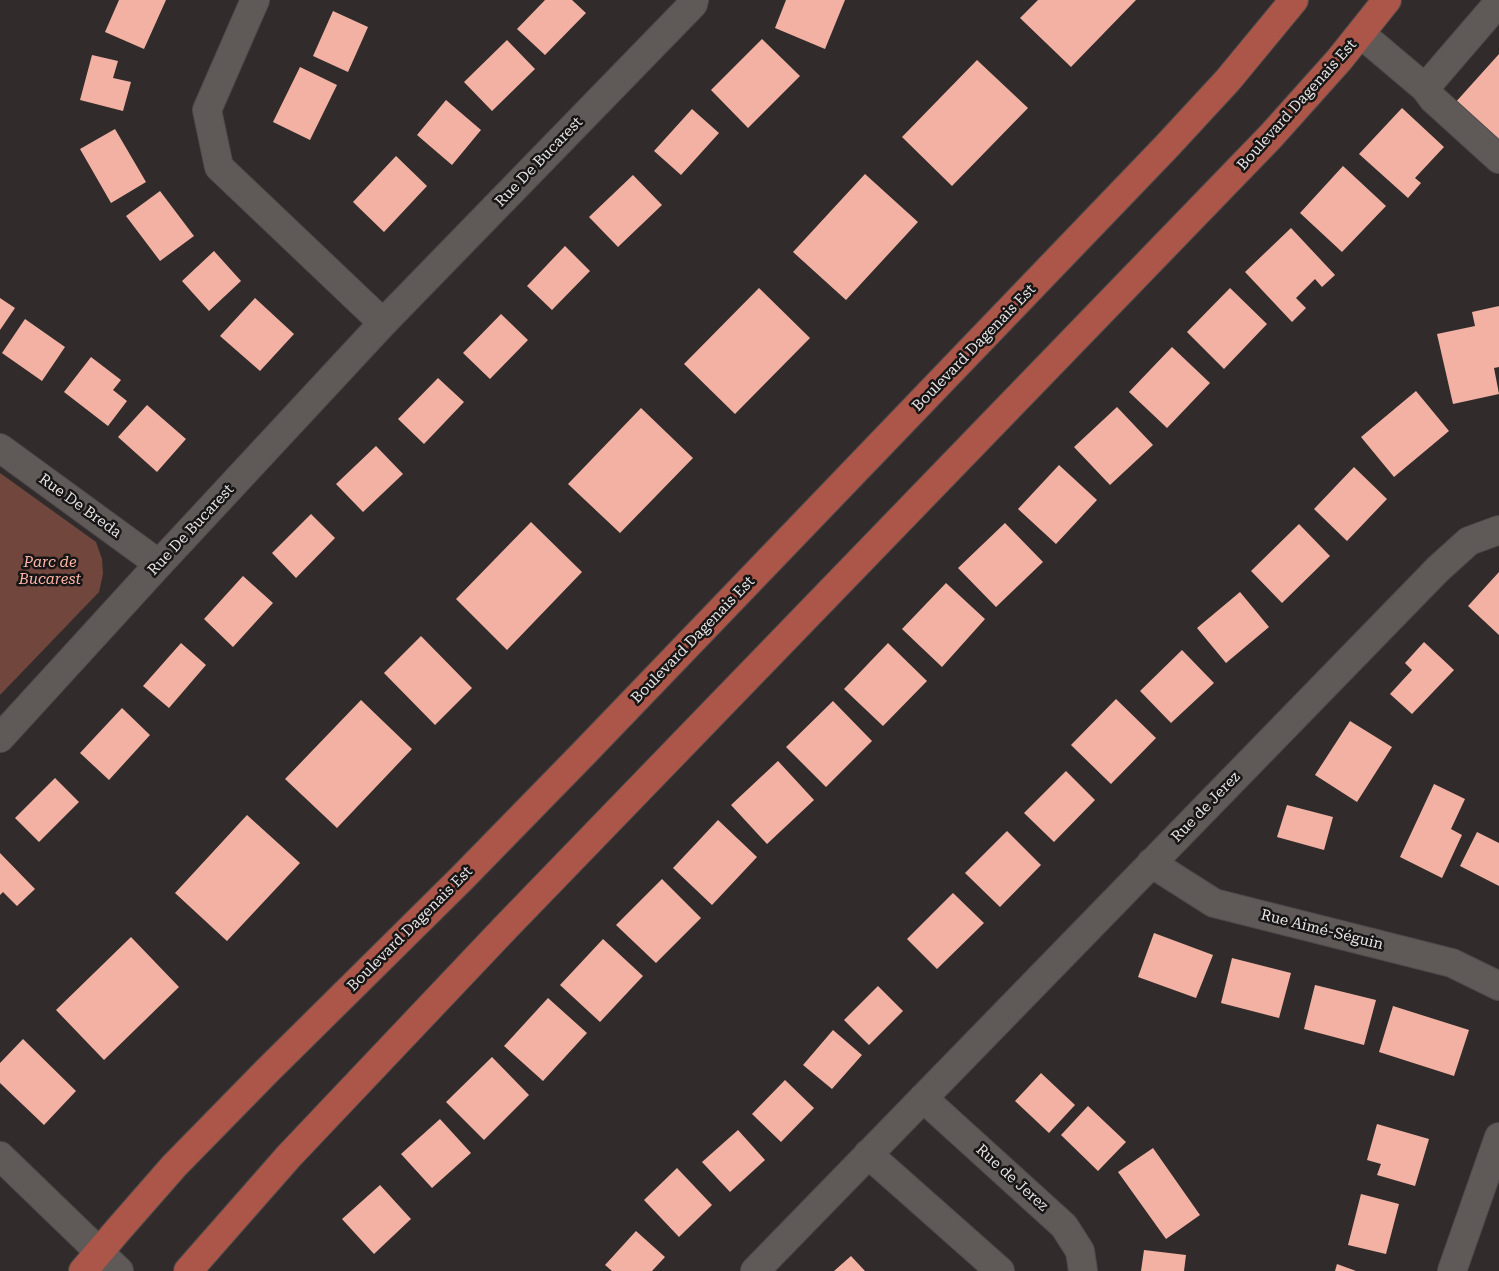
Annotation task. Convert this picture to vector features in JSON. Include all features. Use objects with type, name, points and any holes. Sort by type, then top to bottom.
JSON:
[{"type":"main road","name":"Boulevard Dagenais Est","points":[[91,1261],[174,1166],[468,872],[1167,146],[1234,73],[1294,0]]},
{"type":"main road","name":"Boulevard Dagenais Est","points":[[188,1271],[336,1105],[770,653],[1249,160],[1361,34],[1387,0]]},
{"type":"street","points":[[255,0],[207,110],[220,167],[383,323]]},
{"type":"street","name":"Rue De Bucarest","points":[[0,738],[383,323],[693,4],[694,0]]},
{"type":"street","points":[[1424,88],[1499,2]]},
{"type":"street","points":[[1361,34],[1424,88],[1433,99],[1499,159]]},
{"type":"street","name":"Rue De Breda","points":[[0,448],[159,564]]},
{"type":"street","name":"Rue de Jerez","points":[[755,1271],[1438,568],[1469,541],[1499,530]]},
{"type":"street","name":"Rue Aimé-Séguin","points":[[1151,864],[1214,903],[1452,963],[1499,986]]},
{"type":"street","name":"Rue de Jerez","points":[[923,1098],[1064,1226],[1080,1251],[1083,1271]]},
{"type":"street","points":[[1452,1271],[1499,1137]]},
{"type":"street","points":[[868,1154],[1000,1271]]},
{"type":"street","points":[[0,1156],[91,1261],[119,1271]]},
{"type":"green space","name":"Parc de Bucarest","points":[[0,473],[96,542],[102,559],[103,574],[99,592],[0,695]]},
{"type":"building","points":[[119,0],[166,0],[144,49],[105,32]]},
{"type":"building","points":[[545,0],[572,0],[586,13],[545,55],[517,29]]},
{"type":"building","points":[[786,0],[845,0],[825,49],[775,28]]},
{"type":"building","points":[[1038,0],[1136,0],[1071,67],[1020,18]]},
{"type":"building","points":[[333,11],[368,27],[348,72],[313,56]]},
{"type":"building","points":[[762,39],[800,76],[748,128],[711,90]]},
{"type":"building","points":[[507,40],[535,69],[492,111],[464,82]]},
{"type":"building","points":[[1499,54],[1499,144],[1454,104]]},
{"type":"building","points":[[92,55],[118,61],[113,78],[131,82],[123,111],[80,100]]},
{"type":"building","points":[[977,60],[1028,108],[952,186],[902,137]]},
{"type":"building","points":[[300,67],[337,85],[310,140],[273,122]]},
{"type":"building","points":[[446,100],[481,130],[452,165],[417,135]]},
{"type":"building","points":[[1402,108],[1444,147],[1415,178],[1421,183],[1408,198],[1359,154]]},
{"type":"building","points":[[692,109],[719,133],[681,175],[654,151]]},
{"type":"building","points":[[115,129],[146,182],[111,203],[80,149]]},
{"type":"building","points":[[396,156],[427,186],[384,232],[353,202]]},
{"type":"building","points":[[1343,166],[1386,206],[1342,252],[1300,213]]},
{"type":"building","points":[[865,174],[918,222],[846,300],[793,252]]},
{"type":"building","points":[[633,175],[662,205],[618,247],[589,217]]},
{"type":"building","points":[[160,191],[194,236],[160,261],[126,216]]},
{"type":"building","points":[[1291,228],[1335,275],[1322,287],[1315,279],[1296,298],[1306,308],[1292,322],[1245,272]]},
{"type":"building","points":[[565,246],[590,271],[552,310],[527,286]]},
{"type":"building","points":[[214,251],[241,281],[209,311],[182,281]]},
{"type":"building","points":[[759,288],[810,338],[735,414],[684,364]]},
{"type":"building","points":[[1230,288],[1267,324],[1224,369],[1187,332]]},
{"type":"building","points":[[0,298],[15,308],[0,330]]},
{"type":"building","points":[[255,298],[294,334],[260,371],[220,336]]},
{"type":"building","points":[[1499,306],[1499,367],[1494,368],[1499,394],[1453,404],[1437,334],[1475,326],[1472,312]]},
{"type":"building","points":[[501,314],[528,340],[490,379],[463,353]]},
{"type":"building","points":[[25,319],[65,347],[42,381],[2,353]]},
{"type":"building","points":[[1172,347],[1210,383],[1167,428],[1129,392]]},
{"type":"building","points":[[91,357],[121,380],[113,390],[127,401],[108,426],[64,392]]},
{"type":"building","points":[[438,378],[464,402],[424,444],[398,419]]},
{"type":"building","points":[[1416,391],[1449,431],[1394,477],[1361,437]]},
{"type":"building","points":[[147,405],[186,439],[157,472],[118,437]]},
{"type":"building","points":[[1117,407],[1153,445],[1110,485],[1074,447]]},
{"type":"building","points":[[641,408],[693,458],[620,533],[568,484]]},
{"type":"building","points":[[376,446],[403,474],[363,512],[336,484]]},
{"type":"building","points":[[1059,465],[1097,500],[1056,544],[1018,509]]},
{"type":"building","points":[[1354,467],[1387,499],[1347,541],[1314,509]]},
{"type":"building","points":[[311,514],[335,538],[296,578],[272,553]]},
{"type":"building","points":[[531,522],[582,572],[507,650],[456,599]]},
{"type":"building","points":[[1005,523],[1043,562],[996,607],[958,568]]},
{"type":"building","points":[[1299,524],[1330,556],[1282,603],[1251,571]]},
{"type":"building","points":[[1499,572],[1499,635],[1468,606]]},
{"type":"building","points":[[243,576],[273,603],[233,647],[204,619]]},
{"type":"building","points":[[946,583],[985,619],[942,667],[902,629]]},
{"type":"building","points":[[1240,592],[1269,627],[1226,663],[1197,628]]},
{"type":"building","points":[[421,636],[472,688],[435,725],[384,673]]},
{"type":"building","points":[[1424,642],[1454,670],[1412,714],[1390,694],[1412,670],[1405,663]]},
{"type":"building","points":[[181,643],[206,665],[169,708],[143,686]]},
{"type":"building","points":[[888,643],[927,681],[883,726],[844,689]]},
{"type":"building","points":[[1182,650],[1214,683],[1171,723],[1140,691]]},
{"type":"building","points":[[1116,699],[1156,738],[1111,784],[1071,745]]},
{"type":"building","points":[[361,700],[412,749],[337,828],[285,779]]},
{"type":"building","points":[[833,701],[872,741],[826,787],[786,747]]},
{"type":"building","points":[[122,708],[150,735],[109,780],[80,753]]},
{"type":"building","points":[[1350,721],[1392,747],[1357,802],[1315,775]]},
{"type":"building","points":[[778,761],[814,800],[767,844],[731,805]]},
{"type":"building","points":[[1066,771],[1095,800],[1054,842],[1024,813]]},
{"type":"building","points":[[55,778],[79,802],[39,842],[15,818]]},
{"type":"building","points":[[1434,784],[1465,799],[1451,829],[1462,835],[1442,878],[1400,857]]},
{"type":"building","points":[[1287,805],[1333,817],[1324,850],[1277,837]]},
{"type":"building","points":[[247,815],[300,863],[227,941],[175,893]]},
{"type":"building","points":[[718,820],[757,857],[712,905],[673,868]]},
{"type":"building","points":[[1007,831],[1041,865],[1000,907],[965,873]]},
{"type":"building","points":[[1477,832],[1499,843],[1499,886],[1460,866]]},
{"type":"building","points":[[0,853],[35,889],[17,906],[3,892],[0,895]]},
{"type":"building","points":[[662,879],[701,918],[656,963],[616,925]]},
{"type":"building","points":[[953,893],[984,923],[937,969],[907,939]]},
{"type":"building","points":[[1154,933],[1213,955],[1196,998],[1138,977]]},
{"type":"building","points":[[131,937],[179,987],[104,1060],[56,1010]]},
{"type":"building","points":[[603,939],[643,976],[600,1022],[560,985]]},
{"type":"building","points":[[1232,958],[1291,973],[1279,1018],[1221,1003]]},
{"type":"building","points":[[1315,985],[1376,1000],[1364,1045],[1304,1029]]},
{"type":"building","points":[[878,986],[903,1011],[869,1045],[844,1020]]},
{"type":"building","points":[[548,998],[587,1033],[543,1081],[504,1046]]},
{"type":"building","points":[[1393,1006],[1469,1030],[1454,1076],[1379,1052]]},
{"type":"building","points":[[833,1030],[862,1055],[832,1089],[803,1065]]},
{"type":"building","points":[[23,1039],[76,1091],[44,1125],[0,1083],[0,1063]]},
{"type":"building","points":[[492,1057],[529,1095],[484,1140],[446,1102]]},
{"type":"building","points":[[1041,1073],[1075,1105],[1049,1133],[1015,1101]]},
{"type":"building","points":[[785,1080],[814,1108],[781,1142],[752,1114]]},
{"type":"building","points":[[1088,1106],[1126,1142],[1098,1171],[1061,1135]]},
{"type":"building","points":[[440,1119],[471,1153],[432,1188],[401,1154]]},
{"type":"building","points":[[1377,1124],[1429,1139],[1415,1186],[1377,1175],[1381,1164],[1367,1160]]},
{"type":"building","points":[[738,1130],[765,1160],[730,1192],[702,1162]]},
{"type":"building","points":[[1153,1148],[1200,1215],[1166,1239],[1118,1172]]},
{"type":"building","points":[[677,1168],[712,1205],[679,1237],[644,1200]]},
{"type":"building","points":[[380,1185],[411,1219],[374,1254],[342,1219]]},
{"type":"building","points":[[1361,1194],[1399,1204],[1386,1254],[1348,1245]]},
{"type":"building","points":[[636,1231],[665,1257],[652,1271],[612,1271],[605,1265]]},
{"type":"building","points":[[1144,1250],[1186,1255],[1184,1271],[1141,1271]]},
{"type":"building","points":[[851,1256],[865,1271],[834,1271]]},
{"type":"building","points":[[1337,1264],[1356,1271],[1335,1271]]}]
